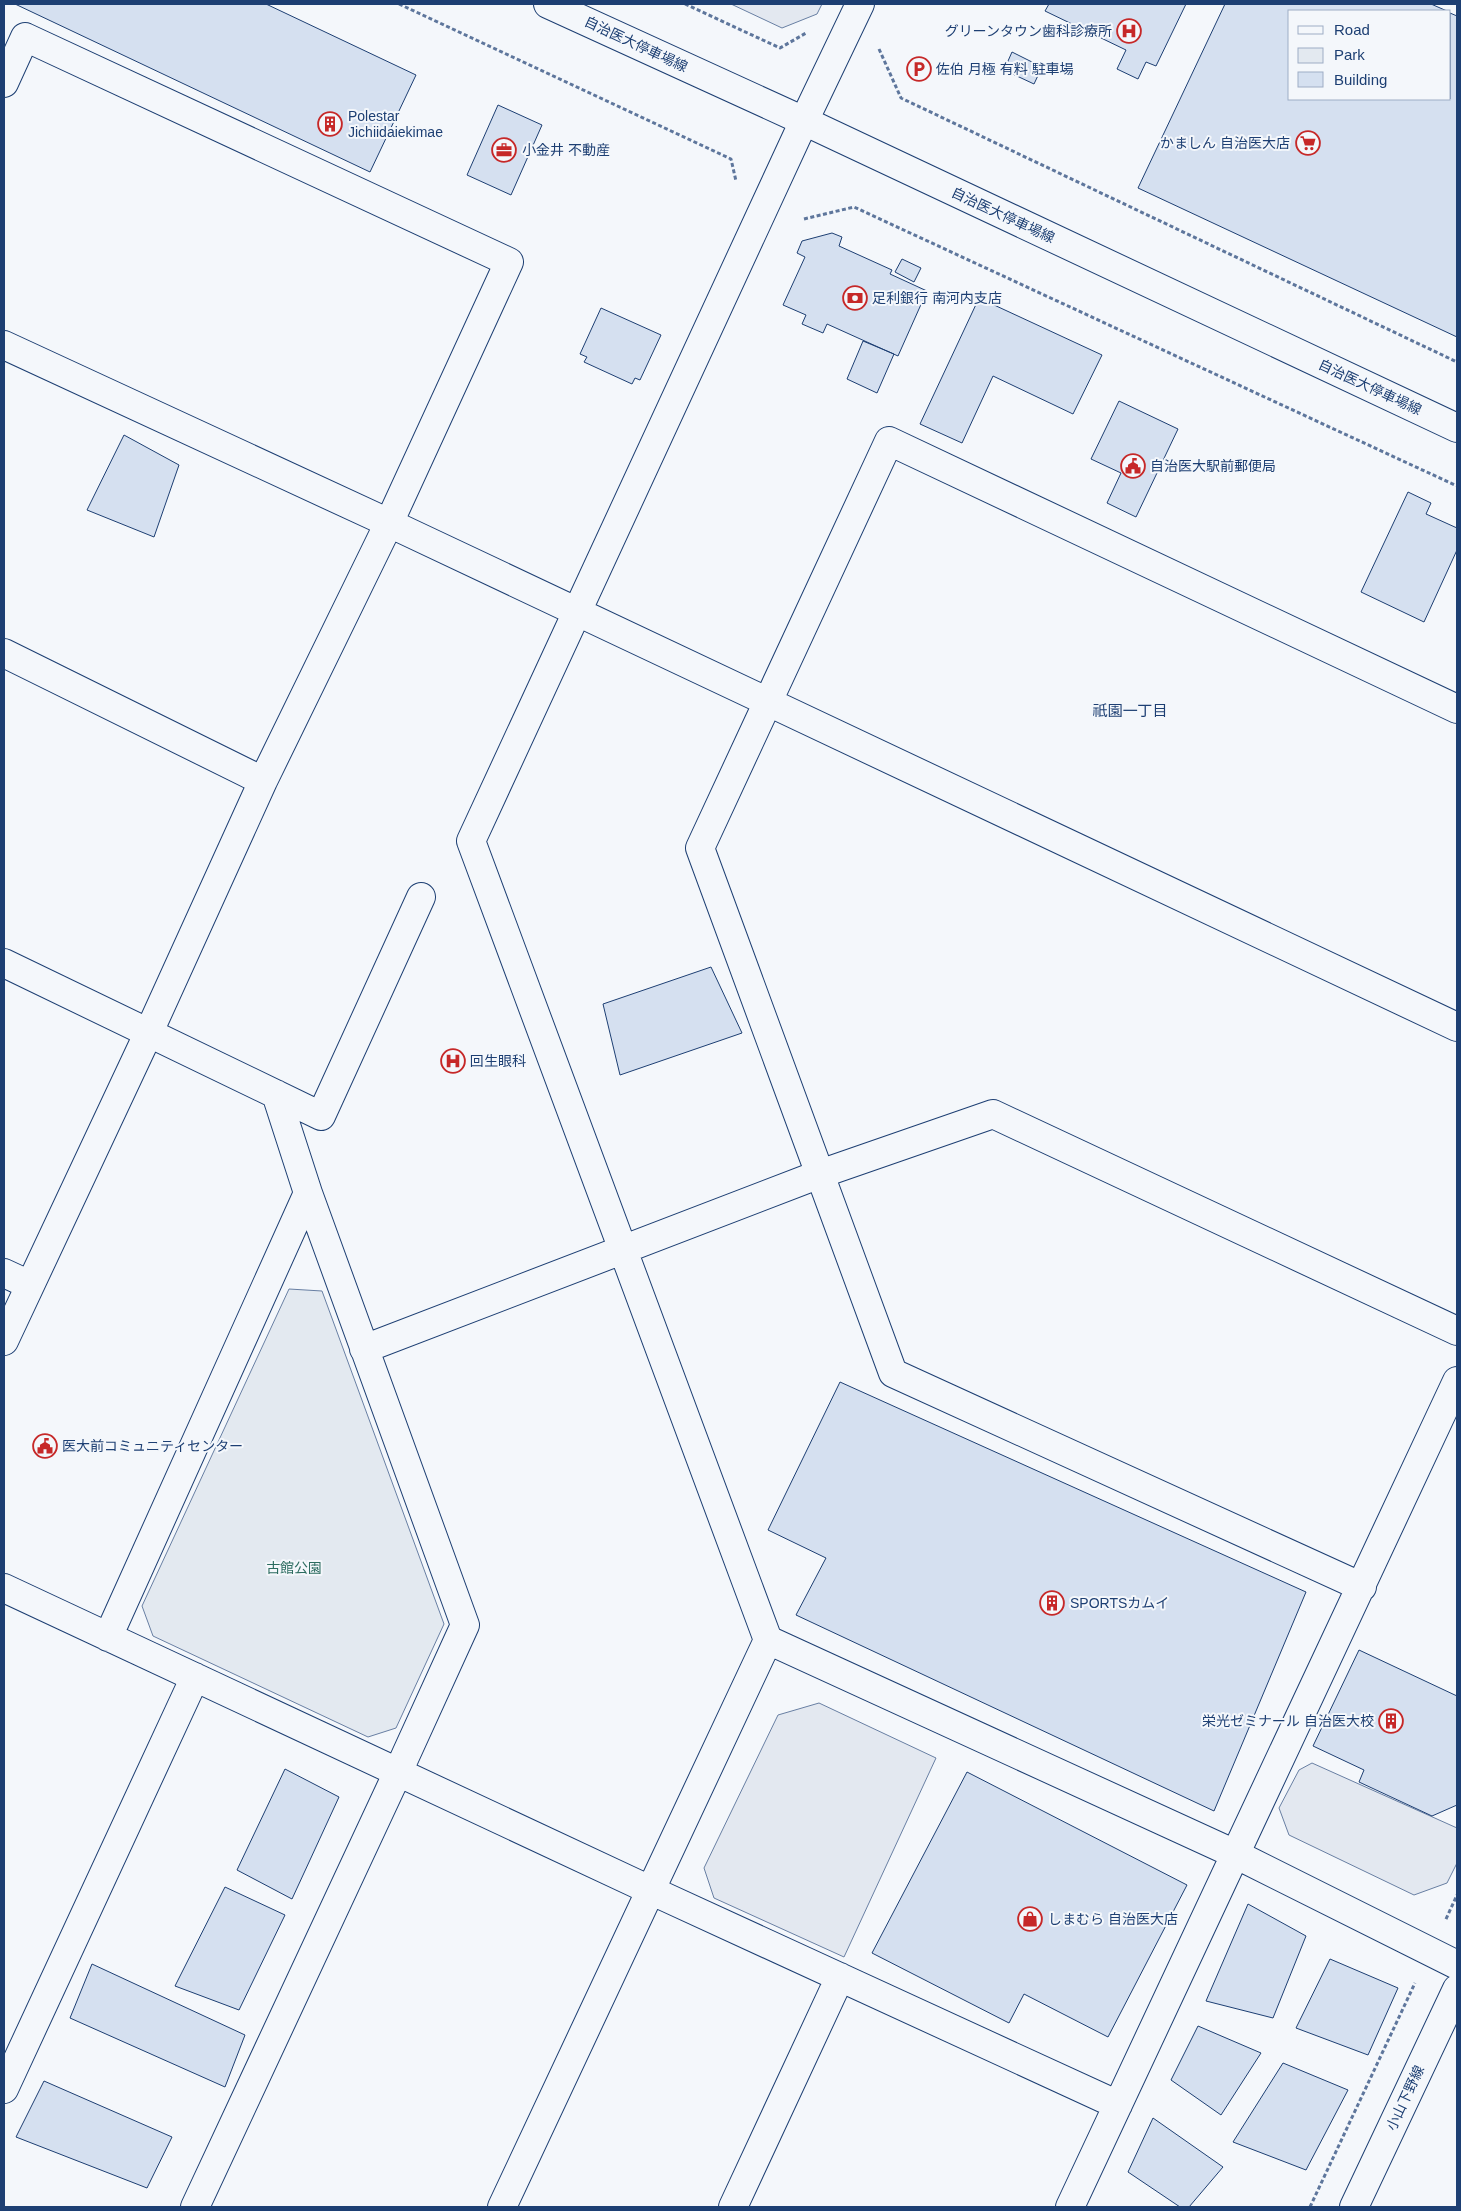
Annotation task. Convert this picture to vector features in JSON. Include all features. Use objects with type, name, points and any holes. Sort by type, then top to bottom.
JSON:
[{"type":"street","name":"自治医大停車場線","points":[[548,4],[804,121],[1457,428]]},
{"type":"street","points":[[860,4],[471,841],[768,1640],[1235,1854],[1457,1965]]},
{"type":"street","points":[[4,83],[25,37],[510,262],[389,523],[263,781],[149,1032],[4,1341]]},
{"type":"street","points":[[4,345],[389,523],[1457,1027]]},
{"type":"street","points":[[1362,1586],[893,1373],[700,848],[889,441],[1457,709]]},
{"type":"street","points":[[4,653],[263,781]]},
{"type":"street","points":[[4,963],[321,1116],[421,897]]},
{"type":"street","points":[[195,2207],[465,1625],[308,1192],[276,1094]]},
{"type":"street","points":[[364,1349],[624,1251],[820,1174],[993,1114],[1457,1331]]},
{"type":"street","points":[[108,1637],[308,1192]]},
{"type":"street","points":[[4,1273],[30,1285]]},
{"type":"street","points":[[1070,2207],[1457,1381]]},
{"type":"street","points":[[4,1588],[650,1890],[1118,2105]]},
{"type":"street","points":[[502,2207],[768,1640]]},
{"type":"street","points":[[4,2089],[195,1677]]},
{"type":"street","points":[[733,2207],[840,1977]]},
{"type":"street","name":"小山下野線","points":[[1354,2207],[1457,1988]]},
{"type":"path","points":[[398,4],[731,159],[737,186]]},
{"type":"path","points":[[685,4],[780,48],[811,30]]},
{"type":"path","points":[[875,41],[901,98],[1457,362]]},
{"type":"path","points":[[804,219],[854,206],[1457,486]]},
{"type":"path","points":[[1445,1921],[1457,1895]]},
{"type":"path","points":[[1310,2207],[1419,1975]]},
{"type":"green space","name":"古館公園","points":[[289,1289],[322,1291],[444,1624],[396,1728],[368,1737],[153,1636],[142,1606]]},
{"type":"shaded area","points":[[731,4],[822,4],[817,14],[782,28]]},
{"type":"shaded area","points":[[819,1703],[936,1758],[844,1957],[714,1898],[704,1868],[778,1715]]},
{"type":"shaded area","points":[[1312,1763],[1457,1828],[1457,1863],[1447,1883],[1414,1895],[1289,1835],[1279,1808],[1299,1770]]},
{"type":"building","name":"Polestar Jichiidaiekimae","points":[[15,4],[266,4],[416,75],[370,172]]},
{"type":"building","name":"グリーンタウン歯科診療所","points":[[1049,4],[1186,4],[1156,66],[1146,62],[1138,79],[1117,69],[1126,50],[1045,11]]},
{"type":"building","name":"かましん 自治医大店","points":[[1225,4],[1431,4],[1445,10],[1288,10],[1288,100],[1451,100],[1451,13],[1457,16],[1457,337],[1138,188]]},
{"type":"building","points":[[1012,52],[1042,67],[1034,84],[1004,70]]},
{"type":"building","name":"小金井 不動産","points":[[498,105],[542,125],[511,195],[467,175]]},
{"type":"building","name":"足利銀行 南河内支店","points":[[832,233],[842,237],[839,246],[892,270],[890,274],[927,291],[898,356],[827,324],[823,333],[802,324],[806,315],[783,305],[805,257],[797,253],[802,241]]},
{"type":"building","points":[[902,259],[921,268],[914,282],[895,272]]},
{"type":"building","points":[[979,298],[1102,355],[1073,414],[993,376],[962,443],[920,424]]},
{"type":"building","points":[[601,308],[661,335],[640,380],[635,378],[632,384],[584,362],[587,357],[580,354]]},
{"type":"building","points":[[863,341],[894,354],[877,393],[847,379]]},
{"type":"building","name":"自治医大駅前郵便局","points":[[1119,401],[1178,429],[1136,517],[1107,503],[1121,473],[1091,459]]},
{"type":"building","points":[[124,435],[179,465],[154,537],[87,510]]},
{"type":"building","points":[[1408,492],[1431,503],[1426,514],[1457,528],[1457,550],[1424,622],[1361,592]]},
{"type":"building","points":[[711,967],[742,1033],[620,1075],[603,1004]]},
{"type":"building","name":"SPORTSカムイ","points":[[840,1382],[1306,1592],[1214,1811],[796,1615],[826,1558],[768,1530]]},
{"type":"building","name":"栄光ゼミナール 自治医大校","points":[[1359,1650],[1457,1696],[1457,1805],[1432,1816],[1359,1782],[1364,1770],[1313,1746]]},
{"type":"building","points":[[285,1769],[339,1797],[292,1899],[237,1870]]},
{"type":"building","name":"しまむら 自治医大店","points":[[967,1772],[1187,1885],[1108,2037],[1024,1994],[1009,2023],[872,1953]]},
{"type":"building","points":[[225,1887],[285,1915],[239,2010],[175,1986]]},
{"type":"building","points":[[1248,1904],[1306,1936],[1273,2018],[1206,2001]]},
{"type":"building","points":[[1330,1959],[1398,1988],[1368,2055],[1296,2028]]},
{"type":"building","points":[[92,1964],[245,2035],[225,2087],[70,2018]]},
{"type":"building","points":[[1198,2026],[1261,2053],[1221,2115],[1171,2080]]},
{"type":"building","points":[[1283,2063],[1348,2090],[1306,2170],[1233,2142]]},
{"type":"building","points":[[44,2081],[172,2137],[147,2188],[16,2137]]},
{"type":"building","points":[[1153,2118],[1223,2167],[1189,2207],[1180,2207],[1128,2172]]},
{"type":"place","name":"グリーンタウン歯科診療所","points":[[1129,31]]},
{"type":"place","name":"佐伯 月極 有料 駐車場","points":[[919,69]]},
{"type":"place","name":"Polestar Jichiidaiekimae","points":[[330,124]]},
{"type":"place","name":"かましん 自治医大店","points":[[1308,143]]},
{"type":"place","name":"小金井 不動産","points":[[504,150]]},
{"type":"place","name":"足利銀行 南河内支店","points":[[855,298]]},
{"type":"place","name":"自治医大駅前郵便局","points":[[1133,466]]},
{"type":"place","name":"回生眼科","points":[[453,1061]]},
{"type":"place","name":"医大前コミュニティセンター","points":[[45,1446]]},
{"type":"place","name":"SPORTSカムイ","points":[[1052,1603]]},
{"type":"place","name":"栄光ゼミナール 自治医大校","points":[[1391,1721]]},
{"type":"place","name":"しまむら 自治医大店","points":[[1030,1919]]},
{"type":"district","name":"祇園一丁目","points":[[1130,710]]}]
